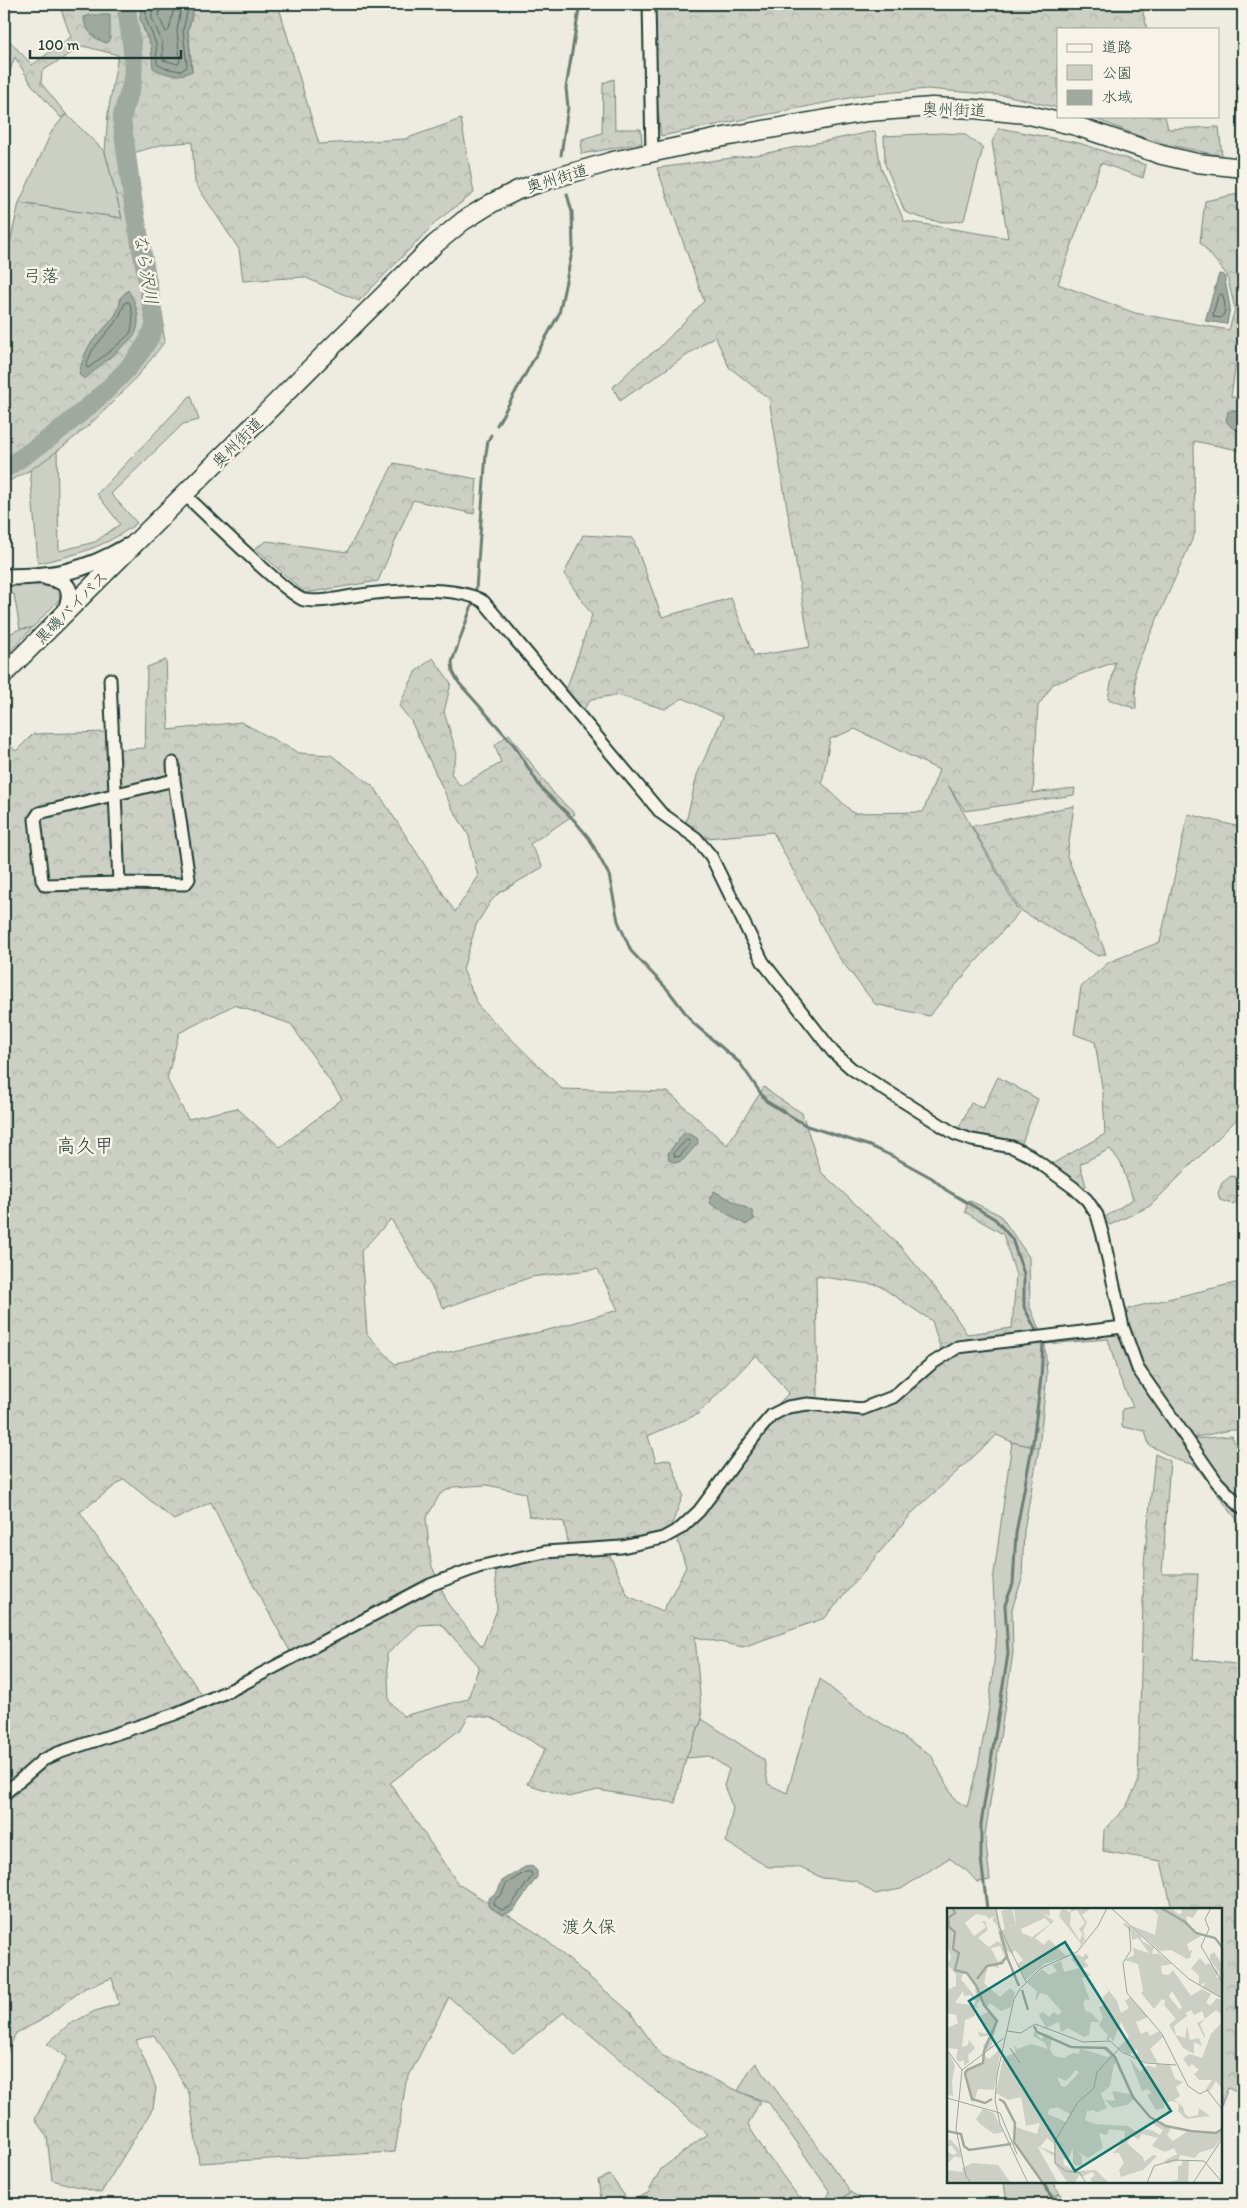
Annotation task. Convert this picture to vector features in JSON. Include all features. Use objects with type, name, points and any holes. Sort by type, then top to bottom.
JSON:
[{"type":"highway","name":"奥州街道","points":[[139,540],[434,245],[463,221],[518,190],[613,160],[724,137],[867,112],[932,106],[974,108],[1025,114],[1076,126],[1171,157],[1197,163],[1243,168]]},
{"type":"highway","name":"黒磯バイパス","points":[[4,674],[139,540]]},
{"type":"main road","name":"奥州街道","points":[[4,577],[45,577],[94,564],[139,540]]},
{"type":"main road","points":[[45,577],[62,582],[67,586],[70,597],[65,612]]},
{"type":"street","points":[[650,4],[652,152]]},
{"type":"street","points":[[185,494],[258,563],[302,600],[318,601],[382,592],[447,592],[469,594],[484,602],[661,813],[696,838],[701,844],[714,862],[763,962],[833,1052],[852,1069],[956,1134],[972,1140],[1012,1147],[1029,1155],[1074,1188],[1087,1200],[1097,1215],[1104,1236],[1123,1327],[1138,1369],[1217,1482],[1243,1509]]},
{"type":"street","points":[[110,679],[119,882]]},
{"type":"street","points":[[173,763],[189,880],[185,884],[119,882],[45,885],[42,880],[36,819],[40,813],[174,780]]},
{"type":"street","points":[[4,1794],[43,1760],[51,1756],[175,1714],[234,1689],[430,1584],[478,1566],[545,1552],[622,1547],[663,1538],[681,1528],[699,1511],[760,1429],[772,1416],[788,1407],[808,1404],[862,1409],[893,1397],[931,1364],[958,1347],[1123,1327]]},
{"type":"green space","points":[[59,4],[83,4],[86,10],[113,8],[114,4],[141,4],[141,18],[148,39],[161,52],[192,71],[188,29],[193,4],[278,4],[319,144],[405,139],[461,119],[474,193],[438,220],[359,301],[304,277],[243,281],[239,249],[195,183],[192,142],[164,144],[133,153],[134,170],[165,341],[136,377],[87,427],[50,457],[4,484],[4,269],[19,203],[122,218],[105,152],[108,113],[118,55],[83,46],[42,71],[41,83],[66,114],[61,118],[32,85],[15,57],[4,87],[4,35],[32,65],[71,37]]},
{"type":"green space","points":[[654,4],[1141,4],[1147,28],[1057,28],[1057,108],[1009,96],[927,89],[864,95],[661,136],[653,74]]},
{"type":"green space","points":[[614,79],[615,129],[641,129],[642,143],[581,154],[582,139],[602,133],[603,83]]},
{"type":"green space","points":[[66,114],[105,152],[122,218],[19,203],[52,131]]},
{"type":"green space","points":[[1093,118],[1165,118],[1168,129],[1219,127],[1222,156],[1152,141]]},
{"type":"green space","points":[[999,128],[1079,143],[1146,165],[1143,178],[1101,163],[1058,284],[1135,313],[1229,330],[1235,309],[1227,275],[1200,242],[1205,201],[1243,193],[1243,351],[1238,350],[1231,396],[1243,400],[1243,451],[1194,441],[1195,533],[1135,669],[1136,709],[1108,699],[1115,662],[1053,684],[1038,706],[1033,793],[1075,788],[1074,795],[965,811],[948,785],[1019,912],[929,1016],[875,1004],[837,955],[773,832],[707,838],[686,822],[697,775],[723,717],[683,698],[665,709],[617,695],[591,699],[581,713],[565,693],[592,615],[564,574],[583,535],[633,538],[662,617],[731,598],[754,656],[810,647],[769,399],[729,367],[715,336],[620,401],[613,387],[639,362],[658,349],[704,301],[657,168],[762,154],[875,131],[881,168],[904,221],[1008,238],[992,142]],"holes":[[[855,729],[939,770],[923,812],[853,813],[822,783],[830,739]]]},
{"type":"green space","points":[[941,133],[964,134],[983,148],[964,220],[934,221],[905,212],[885,164],[884,136]]},
{"type":"green space","points":[[191,395],[199,420],[183,424],[111,494],[137,523],[114,538],[90,549],[38,563],[30,470],[57,450],[59,551],[95,542],[120,524],[97,494]]},
{"type":"green space","points":[[394,463],[477,479],[474,514],[413,500],[378,581],[305,593],[255,548],[267,541],[347,552]]},
{"type":"green space","points":[[38,584],[58,587],[60,599],[32,628],[20,629],[14,594],[4,594],[4,585]]},
{"type":"green space","points":[[32,628],[4,658],[4,636],[20,629]]},
{"type":"green space","points":[[433,658],[451,683],[444,712],[457,754],[451,773],[460,786],[501,763],[495,745],[509,734],[555,795],[575,814],[530,844],[543,867],[499,893],[491,901],[476,925],[463,969],[478,1006],[562,1089],[668,1092],[727,1145],[764,1087],[802,1113],[821,1172],[899,1245],[942,1296],[967,1334],[1012,1328],[1016,1275],[1003,1234],[965,1212],[968,1200],[1000,1215],[1029,1257],[1030,1307],[1045,1344],[1047,1375],[1039,1448],[1012,1442],[997,1435],[913,1512],[825,1618],[743,1647],[695,1637],[702,1719],[686,1758],[675,1803],[598,1790],[569,1797],[527,1784],[545,1749],[492,1718],[469,1715],[461,1729],[390,1783],[458,1884],[540,1935],[630,2012],[661,2055],[760,2101],[748,2125],[767,2155],[804,2204],[748,2204],[746,2200],[735,2204],[602,2204],[598,2180],[610,2175],[629,2202],[648,2193],[661,2169],[707,2134],[564,2012],[513,2053],[449,1997],[406,2082],[395,2152],[199,2163],[189,2093],[154,2035],[136,2040],[156,2088],[153,2108],[101,2193],[52,2180],[47,2137],[35,2119],[67,2057],[47,2044],[68,2025],[95,2011],[119,2004],[112,1978],[85,1988],[40,2021],[16,2033],[4,2059],[4,740],[16,751],[33,734],[108,732],[108,750],[145,748],[147,667],[166,660],[169,730],[241,722],[299,753],[331,755],[375,788],[455,912],[478,877],[469,836],[451,806],[411,721],[399,706],[416,671]],"holes":[[[234,1005],[291,1024],[342,1099],[280,1147],[237,1108],[188,1119],[167,1079],[179,1033]],[[391,1219],[444,1308],[531,1277],[598,1269],[618,1310],[548,1330],[395,1364],[367,1334],[361,1251]],[[816,1276],[878,1285],[932,1321],[942,1353],[889,1393],[860,1402],[818,1399]],[[756,1355],[789,1393],[771,1411],[677,1538],[686,1567],[663,1611],[628,1596],[604,1542],[641,1540],[670,1529],[683,1495],[670,1459],[656,1462],[648,1436],[698,1414]],[[124,1479],[174,1520],[211,1502],[236,1553],[291,1653],[203,1697],[80,1512]],[[487,1485],[525,1493],[529,1516],[564,1522],[569,1547],[495,1559],[497,1610],[482,1647],[448,1604],[431,1564],[426,1519],[440,1494],[453,1487]],[[441,1624],[479,1666],[468,1699],[403,1716],[389,1701],[387,1654],[419,1625]]]},
{"type":"green space","points":[[1074,806],[1067,856],[1106,954],[1098,956],[1020,910],[972,826]]},
{"type":"green space","points":[[1188,814],[1240,827],[1243,820],[1243,1113],[1150,1206],[1110,1225],[1102,1219],[1133,1199],[1121,1163],[1110,1149],[1080,1164],[1086,1186],[1082,1189],[1050,1165],[1105,1134],[1103,1094],[1095,1042],[1074,1034],[1081,987],[1109,962],[1160,942]]},
{"type":"green space","points":[[998,1077],[1038,1099],[1021,1146],[973,1136],[958,1130],[971,1103],[983,1108]]},
{"type":"green space","points":[[1231,1176],[1236,1177],[1241,1188],[1241,1200],[1232,1204],[1220,1200],[1218,1193],[1222,1183]]},
{"type":"green space","points":[[1243,1281],[1243,1430],[1231,1430],[1192,1438],[1143,1368],[1122,1310]]},
{"type":"green space","points":[[1118,1323],[1191,1439],[1232,1436],[1243,1467],[1243,1520],[1241,1525],[1195,1465],[1177,1460],[1149,1445],[1145,1431],[1122,1427],[1122,1409],[1133,1407],[1118,1374],[1108,1339],[1045,1344],[1042,1332]]},
{"type":"green space","points":[[1012,1442],[1039,1448],[1024,1530],[1022,1579],[1012,1609],[1013,1653],[985,1835],[990,1880],[977,1882],[967,1871],[949,1858],[901,1889],[875,1894],[856,1881],[822,1878],[801,1867],[768,1867],[726,1842],[733,1808],[724,1786],[729,1769],[709,1756],[686,1758],[702,1719],[764,1760],[768,1784],[787,1793],[820,1679],[848,1702],[931,1755],[954,1799],[967,1807],[978,1765],[989,1708],[996,1643],[993,1581]]},
{"type":"green space","points":[[1155,1454],[1170,1461],[1162,1574],[1198,1574],[1193,1659],[1243,1665],[1243,2095],[1228,2088],[1222,2103],[1222,1908],[1172,1908],[1161,1861],[1103,1851],[1104,1830],[1126,1807],[1138,1783],[1144,1563]]},
{"type":"green space","points":[[756,2063],[851,2192],[835,2204],[824,2204],[830,2192],[769,2103],[738,2091],[749,2071]]},
{"type":"green space","points":[[1004,2183],[1053,2183],[1060,2193],[1040,2204],[1007,2204]]},
{"type":"green space","points":[[851,2192],[869,2204],[835,2204]]},
{"type":"green space","points":[[1060,2193],[1067,2204],[1040,2204]]},
{"type":"water","points":[[141,4],[194,4],[188,29],[192,71],[172,75],[153,68],[151,46],[140,19]]},
{"type":"water","points":[[110,15],[110,40],[106,43],[88,30],[84,17]]},
{"type":"water","points":[[1219,274],[1224,275],[1230,307],[1227,324],[1205,321]]},
{"type":"water","points":[[128,290],[138,317],[135,334],[85,379],[79,375],[87,349],[114,317],[120,305],[120,298]]},
{"type":"water","points":[[1234,410],[1243,415],[1243,434],[1231,427],[1226,421],[1228,412]]},
{"type":"water","points":[[685,1132],[697,1138],[698,1143],[683,1160],[676,1163],[669,1160],[668,1153]]},
{"type":"water","points":[[714,1191],[752,1211],[754,1219],[746,1225],[714,1206],[710,1203],[710,1198]]},
{"type":"water","points":[[532,1866],[537,1871],[537,1877],[513,1911],[502,1915],[488,1906],[488,1899],[498,1891],[502,1881],[525,1867]]},
{"type":"waterway","name":"なら沢川","points":[[4,469],[44,442],[113,384],[147,343],[155,324],[133,202],[122,122],[133,73],[133,54],[126,4]]},
{"type":"waterway","points":[[561,155],[568,107],[566,88],[580,4]]},
{"type":"waterway","points":[[497,425],[559,314],[573,248],[572,212],[567,194]]},
{"type":"waterway","points":[[476,589],[486,453],[491,435]]},
{"type":"waterway","points":[[472,605],[452,662],[453,672],[459,683],[514,745],[541,788],[574,820],[589,838],[609,875],[618,921],[631,951],[668,990],[693,1023],[740,1063],[766,1101],[807,1126],[870,1146],[892,1156],[932,1178],[946,1190],[995,1219],[1012,1239],[1024,1274],[1024,1307],[1038,1334]]},
{"type":"waterway","points":[[987,1908],[981,1858],[981,1824],[1008,1654],[1005,1605],[1013,1584],[1016,1533],[1033,1442],[1041,1378],[1043,1343],[1041,1340]]},
{"type":"waterway","points":[[1043,2183],[1058,2204]]},
{"type":"district","name":"弓落","points":[[41,276]]},
{"type":"district","name":"高久甲","points":[[85,1145]]},
{"type":"district","name":"渡久保","points":[[589,1927]]}]
